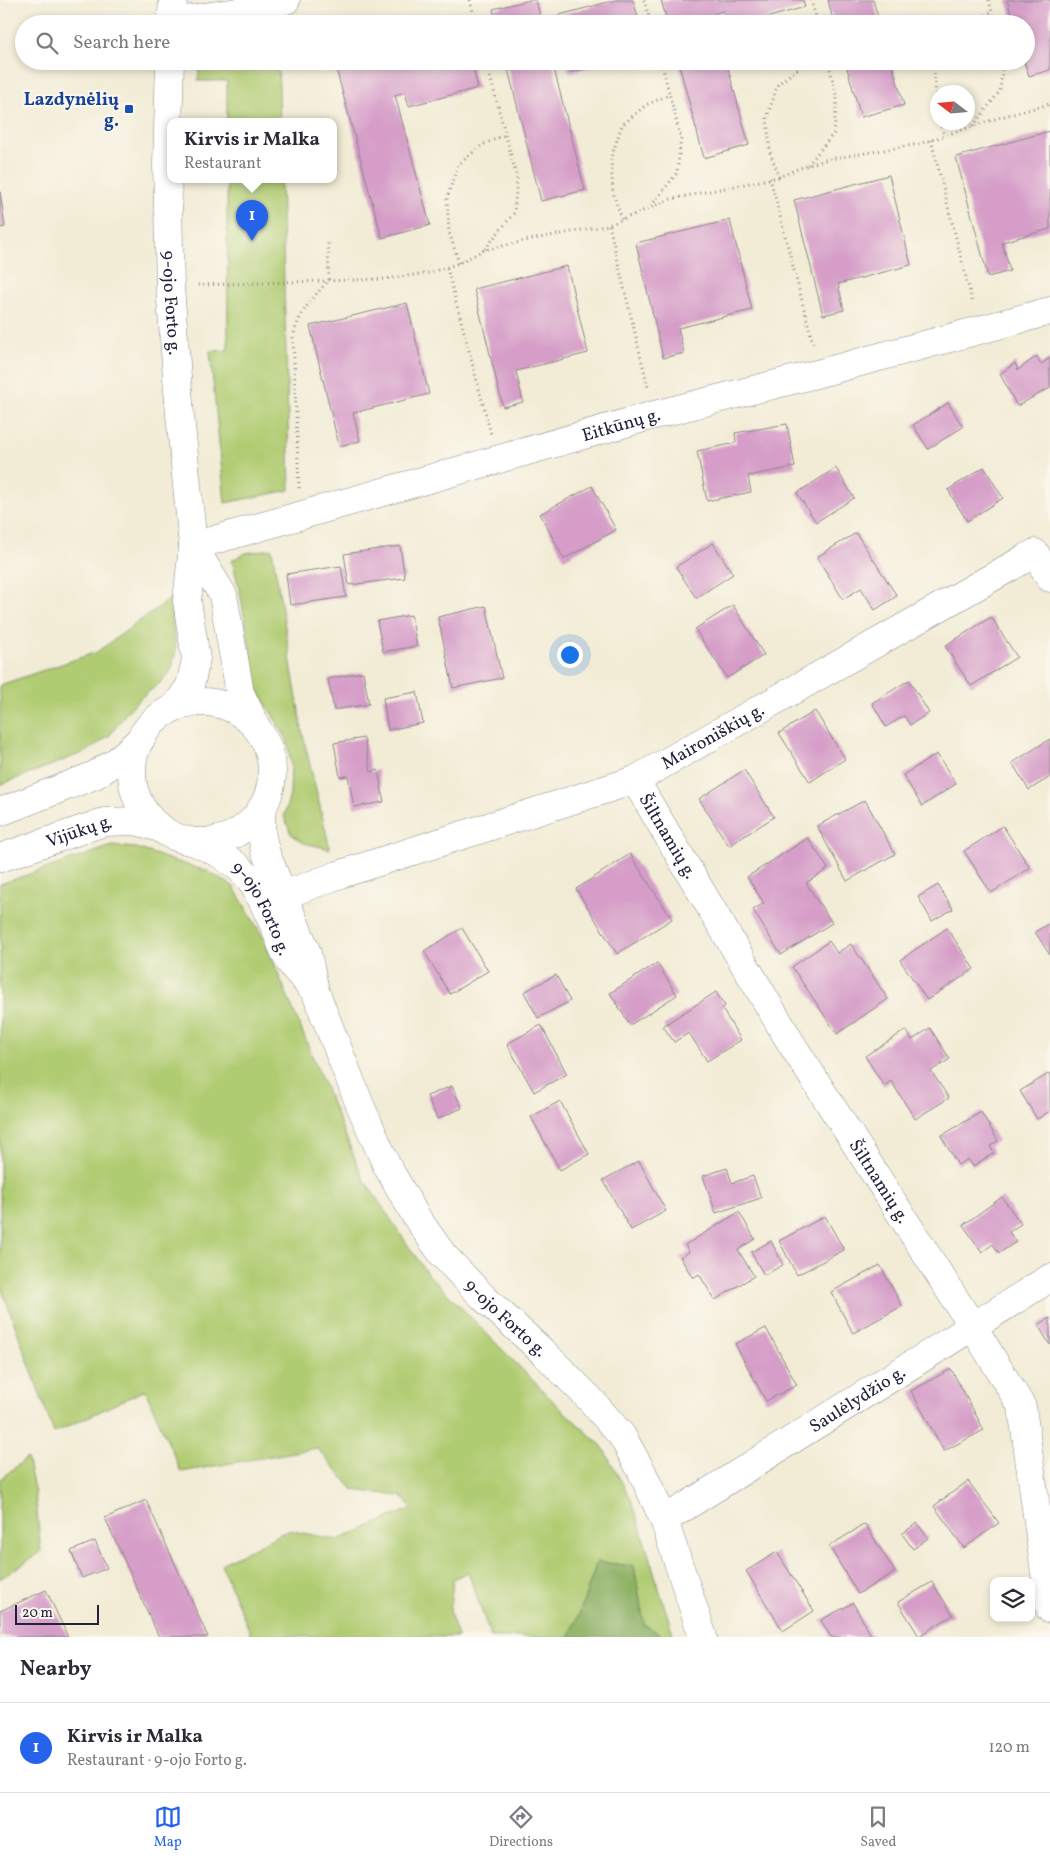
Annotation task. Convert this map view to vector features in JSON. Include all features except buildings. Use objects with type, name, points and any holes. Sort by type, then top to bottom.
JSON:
[{"type":"street","points":[[172,15],[250,10],[286,0]]},
{"type":"street","name":"9-ojo Forto g.","points":[[168,118],[170,70]]},
{"type":"street","name":"9-ojo Forto g.","points":[[167,183],[170,286],[193,546],[187,601],[196,658],[190,686],[176,706]]},
{"type":"street","name":"Eitkūnų g.","points":[[193,546],[654,415],[1050,312]]},
{"type":"street","name":"9-ojo Forto g.","points":[[193,546],[224,595],[240,693],[256,727]]},
{"type":"street","name":"Maironiškių g.","points":[[271,893],[338,875],[635,780],[1035,553],[1050,578]]},
{"type":"street","points":[[198,702],[220,704],[240,712],[256,727],[267,746],[272,767],[270,789],[262,809],[249,824],[233,835],[215,841],[195,842],[178,837],[161,828],[147,815],[137,797],[132,778],[134,758],[141,739],[150,725],[162,714],[176,706],[198,702]]},
{"type":"street","points":[[0,812],[95,775],[117,761],[141,739]]},
{"type":"street","name":"Šiltnamių g.","points":[[635,780],[791,1043],[1022,1407],[1050,1609]]},
{"type":"street","name":"9-ojo Forto g.","points":[[262,809],[261,831],[271,893],[307,953],[314,991],[387,1166],[417,1218],[443,1255],[484,1298],[544,1353],[590,1399],[622,1436],[642,1472],[664,1520],[703,1637]]},
{"type":"street","name":"Vijūkų g.","points":[[0,858],[104,822],[135,822],[161,828]]},
{"type":"street","name":"9-ojo Forto g.","points":[[195,842],[219,852],[271,893]]},
{"type":"street","name":"Saulėlydžio g.","points":[[664,1520],[1050,1278]]},
{"type":"path","points":[[470,0],[474,15]]},
{"type":"path","points":[[644,0],[648,15]]},
{"type":"path","points":[[811,0],[815,15]]},
{"type":"path","points":[[989,0],[993,15]]},
{"type":"path","points":[[986,15],[992,12]]},
{"type":"path","points":[[484,250],[514,213],[517,178],[488,70]]},
{"type":"path","points":[[650,208],[677,173],[681,138],[663,70]]},
{"type":"path","points":[[779,177],[770,152],[767,118],[778,84],[796,70]]},
{"type":"path","points":[[808,165],[834,133],[838,98],[830,70]]},
{"type":"path","points":[[935,85],[936,70]]},
{"type":"path","points":[[975,122],[1000,91],[1002,70]]},
{"type":"path","points":[[622,219],[613,192],[611,158],[622,125],[646,105],[669,95]]},
{"type":"path","points":[[975,125],[1050,104]]},
{"type":"path","points":[[942,130],[944,135]]},
{"type":"path","points":[[170,286],[384,279],[429,273],[460,263],[484,250],[609,225],[671,199],[779,177],[808,165],[859,153],[919,144],[960,130]]},
{"type":"path","points":[[460,263],[450,232],[447,198],[458,165],[482,145],[505,135]]},
{"type":"path","points":[[931,140],[980,330]]},
{"type":"path","points":[[770,178],[820,373]]},
{"type":"path","points":[[609,225],[654,415]]},
{"type":"path","points":[[300,516],[293,337],[296,324],[303,310],[329,280],[328,240]]},
{"type":"path","points":[[447,268],[497,459]]},
{"type":"green space","points":[[199,70],[278,70],[280,118],[227,118],[227,81],[198,81]]},
{"type":"green space","points":[[227,183],[281,183],[290,490],[225,503],[210,351],[228,350]]},
{"type":"green space","points":[[272,549],[303,735],[330,849],[304,843],[291,834],[284,816],[290,795],[291,765],[287,739],[257,689],[240,592],[232,560],[246,553]]},
{"type":"green space","points":[[170,599],[176,651],[171,671],[127,712],[110,735],[88,751],[0,785],[0,685],[97,652]]},
{"type":"green space","points":[[112,846],[137,848],[207,871],[233,886],[263,937],[363,1178],[426,1272],[559,1407],[602,1446],[632,1501],[674,1637],[664,1637],[644,1624],[634,1566],[597,1562],[579,1615],[569,1637],[491,1637],[468,1572],[453,1579],[450,1613],[458,1637],[252,1637],[221,1564],[288,1530],[338,1540],[412,1508],[401,1496],[353,1490],[317,1448],[181,1472],[145,1390],[54,1433],[0,1284],[0,884]]},
{"type":"green space","points":[[27,1458],[35,1493],[41,1552],[0,1579],[0,1479]]},
{"type":"green space","points":[[597,1562],[634,1566],[644,1624],[664,1637],[569,1637],[579,1615]]},
{"type":"place","name":"Lazdynėlių g.","points":[[129,109]]},
{"type":"place","name":"Kirvis ir Malka","points":[[252,241]]}]
